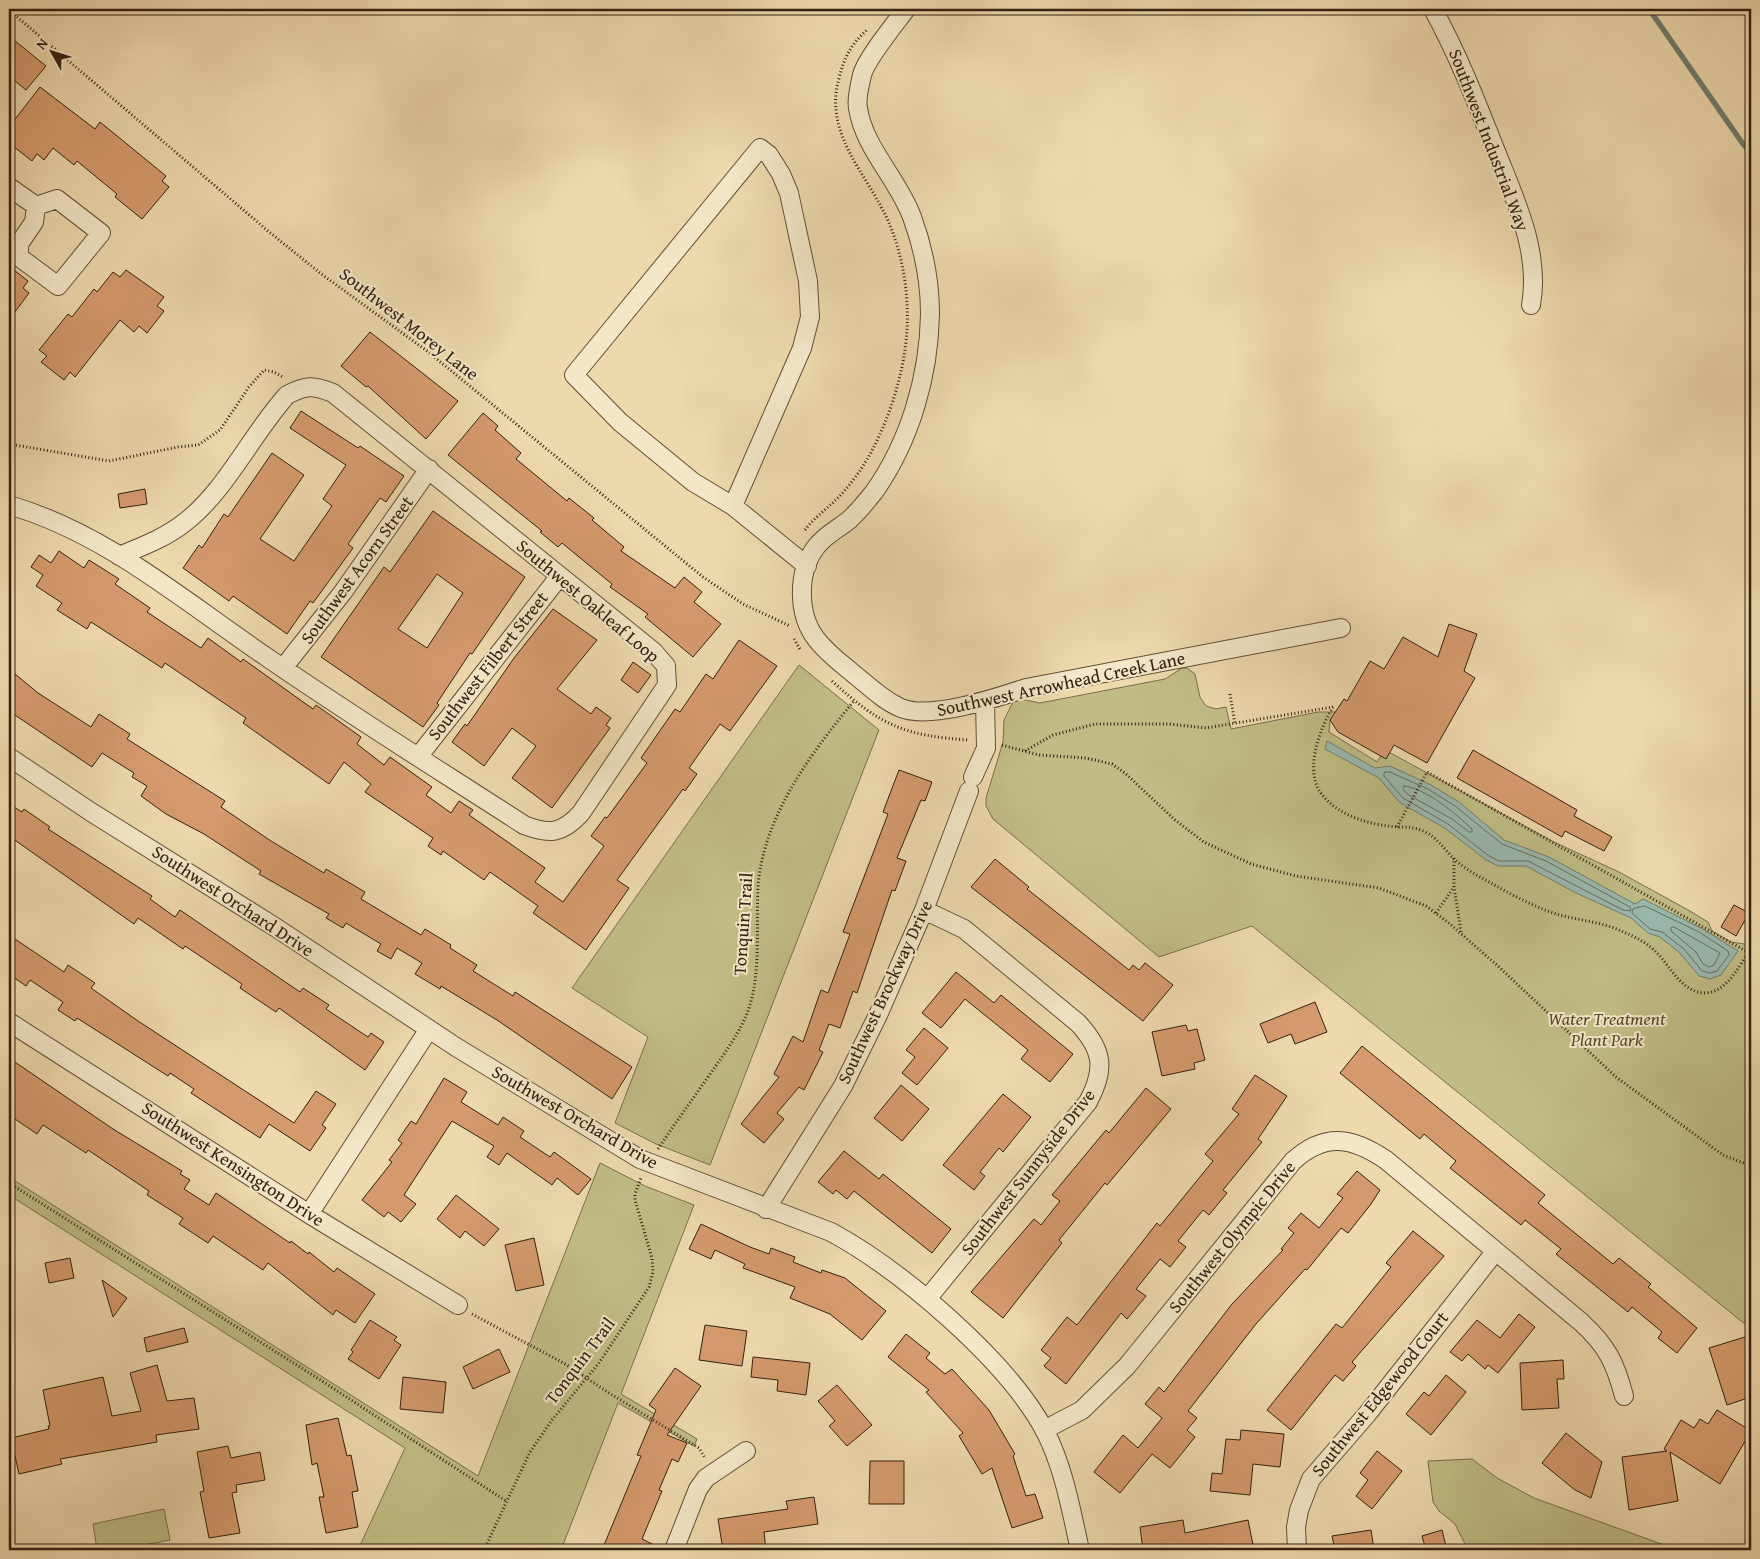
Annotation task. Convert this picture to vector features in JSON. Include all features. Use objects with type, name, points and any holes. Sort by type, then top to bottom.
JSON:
[{"type":"street","name":"Southwest Arrowhead Creek Lane","points":[[906,9],[862,72],[857,106],[865,134],[896,183],[912,217],[926,266],[930,314],[925,376],[910,421],[890,465],[875,490],[854,515],[816,547],[807,566],[802,591],[806,618],[810,629],[829,654],[874,690],[902,708],[916,712],[985,701],[1026,688],[1341,628]]},
{"type":"street","name":"Southwest Industrial Way","points":[[1433,9],[1459,58],[1521,216],[1530,254],[1534,290],[1531,305]]},
{"type":"street","points":[[733,506],[802,348],[810,317],[808,280],[789,193],[781,174],[769,155],[760,148],[574,376],[620,422],[692,482],[733,506],[807,566]]},
{"type":"street","points":[[9,187],[36,206]]},
{"type":"street","points":[[57,199],[101,233],[58,286],[19,257],[19,244],[34,222],[36,206],[57,199]]},
{"type":"street","name":"Southwest Oakleaf Loop","points":[[9,505],[66,525],[119,556],[283,668],[524,825],[542,832],[558,831],[571,824],[581,813],[667,685],[666,666],[653,652],[333,392],[316,386],[300,388]]},
{"type":"street","points":[[119,556],[154,541],[176,528],[203,506],[277,406],[287,396],[300,388]]},
{"type":"street","name":"Southwest Acorn Street","points":[[283,668],[343,592],[429,470]]},
{"type":"street","name":"Southwest Filbert Street","points":[[418,756],[559,577]]},
{"type":"street","name":"Southwest Brockway Drive","points":[[766,1209],[843,1086],[878,1016],[924,910],[983,756],[986,741],[985,701]]},
{"type":"street","name":"Southwest Orchard Drive","points":[[9,757],[91,812],[267,922],[429,1029],[640,1159],[766,1209],[831,1232],[855,1245],[926,1299],[988,1356],[1017,1388],[1044,1430],[1058,1461],[1080,1550]]},
{"type":"street","name":"Southwest Sunnyside Drive","points":[[924,910],[964,929],[1078,1023],[1092,1038],[1099,1054],[1100,1072],[1096,1088],[1088,1102],[926,1299]]},
{"type":"street","name":"Southwest Kensington Drive","points":[[9,1022],[309,1214],[458,1306]]},
{"type":"street","points":[[309,1214],[429,1029]]},
{"type":"street","name":"Southwest Olympic Drive","points":[[1044,1430],[1076,1414],[1095,1400],[1126,1366],[1293,1161],[1304,1151],[1317,1144],[1333,1141],[1350,1142],[1369,1148],[1386,1160],[1598,1338],[1612,1357],[1624,1396]]},
{"type":"street","name":"Southwest Edgewood Court","points":[[1297,1550],[1296,1526],[1299,1510],[1311,1480],[1368,1413],[1495,1252]]},
{"type":"street","points":[[674,1550],[698,1489],[712,1472],[746,1451]]},
{"type":"path","name":"Southwest Morey Lane","points":[[9,10],[260,225],[333,283],[427,351],[703,577],[742,604],[801,630],[810,629]]},
{"type":"path","points":[[791,553],[807,527],[846,490],[864,463],[892,400],[906,346],[907,292],[896,242],[880,202],[847,151],[836,118],[836,91],[845,58],[853,43],[870,27]]},
{"type":"path","points":[[9,444],[109,460],[198,445],[220,430],[249,387],[264,370],[274,372],[300,388]]},
{"type":"path","points":[[786,618],[788,625]]},
{"type":"path","points":[[1230,694],[1235,724]]},
{"type":"path","name":"Tonquin Trail","points":[[659,1148],[731,1044],[745,1018],[753,990],[758,888],[766,846],[780,810],[802,772],[854,701]]},
{"type":"path","points":[[1025,751],[1053,735],[1095,724],[1168,724],[1206,728],[1333,707],[1317,744],[1314,770],[1317,788],[1330,802],[1348,814],[1368,822],[1397,827],[1408,826],[1426,832],[1441,843],[1454,858],[1479,877],[1524,901],[1554,913],[1601,924],[1628,933],[1654,950],[1682,982],[1697,991],[1705,993],[1719,989],[1750,954],[1428,772],[1397,827]]},
{"type":"path","points":[[1002,745],[1039,755],[1096,759],[1112,764],[1126,774],[1175,820],[1204,842],[1232,856],[1296,876],[1379,888],[1406,897],[1436,914],[1461,933],[1616,1076],[1723,1155],[1751,1166]]},
{"type":"path","points":[[1454,858],[1454,887],[1461,933]]},
{"type":"path","points":[[1436,914],[1454,887]]},
{"type":"path","name":"Tonquin Trail","points":[[484,1550],[530,1452],[552,1420],[587,1379],[619,1334],[652,1280],[652,1258],[635,1200],[640,1180]]},
{"type":"path","points":[[9,1183],[322,1381],[506,1501]]},
{"type":"path","points":[[458,1306],[567,1365],[699,1448],[712,1472]]},
{"type":"green space","points":[[799,665],[879,730],[710,1165],[656,1144],[615,1123],[648,1037],[572,988]]},
{"type":"green space","name":"Water Treatment Plant Park","points":[[1182,668],[1187,668],[1195,674],[1200,697],[1206,706],[1216,709],[1226,707],[1231,729],[1318,712],[1337,712],[1330,720],[1329,732],[1377,762],[1385,750],[1554,842],[1619,872],[1690,911],[1708,922],[1712,931],[1731,942],[1751,945],[1751,1329],[1252,926],[1159,957],[993,819],[986,806],[986,798],[1003,742],[1004,720],[1014,700],[1020,699],[1040,703],[1165,679]]},
{"type":"green space","points":[[600,1163],[645,1186],[694,1205],[621,1394],[697,1439],[694,1446],[618,1403],[561,1550],[358,1550],[405,1448],[9,1195],[9,1177],[478,1476]]},
{"type":"green space","points":[[1472,1459],[1497,1478],[1534,1498],[1678,1550],[1468,1550],[1455,1524],[1439,1511],[1433,1502],[1428,1461]]},
{"type":"green space","points":[[164,1509],[170,1540],[119,1550],[97,1550],[93,1524]]},
{"type":"water","points":[[1327,741],[1375,768],[1390,766],[1431,785],[1459,802],[1504,840],[1549,857],[1635,904],[1643,899],[1701,928],[1738,951],[1721,975],[1710,979],[1699,976],[1680,953],[1660,937],[1648,933],[1631,918],[1576,893],[1526,866],[1498,866],[1486,860],[1446,829],[1399,802],[1379,778],[1325,749]]},
{"type":"building","points":[[9,36],[46,66],[26,90],[9,76]]},
{"type":"building","points":[[40,87],[95,129],[100,122],[166,176],[162,181],[169,187],[142,219],[115,197],[117,194],[77,161],[74,165],[53,148],[44,160],[37,154],[32,161],[9,143],[9,127]]},
{"type":"building","points":[[9,266],[28,281],[23,288],[29,293],[9,320]]},
{"type":"building","points":[[126,270],[164,297],[157,306],[164,311],[147,333],[139,326],[134,332],[120,320],[75,377],[70,372],[64,380],[41,362],[47,356],[39,350],[68,314],[72,317],[94,289],[97,292],[113,272],[120,277]]},
{"type":"building","points":[[370,332],[458,401],[426,439],[368,386],[366,387],[341,366]]},
{"type":"building","points":[[301,411],[358,448],[360,446],[404,476],[386,502],[380,498],[348,544],[353,548],[313,603],[310,601],[287,634],[233,596],[229,601],[183,568],[199,545],[202,548],[224,514],[228,517],[272,453],[304,475],[260,539],[294,561],[332,506],[323,499],[346,465],[290,428]]},
{"type":"building","points":[[483,413],[498,426],[495,430],[521,453],[516,459],[567,501],[569,498],[594,518],[592,520],[624,547],[621,551],[675,588],[684,577],[702,592],[694,602],[721,624],[693,657],[645,617],[648,614],[610,587],[612,584],[562,543],[558,547],[540,532],[542,531],[448,455]]},
{"type":"building","points":[[145,489],[147,504],[120,508],[118,494]]},
{"type":"building","points":[[433,511],[525,577],[472,654],[470,653],[437,703],[439,705],[423,727],[321,657],[384,567],[390,572]],"holes":[[[437,574],[463,593],[427,648],[398,629]]]},
{"type":"building","points":[[59,551],[84,568],[89,560],[119,579],[115,584],[150,608],[147,612],[201,648],[208,638],[241,662],[243,659],[313,709],[316,705],[361,737],[357,744],[384,765],[390,757],[432,787],[426,795],[451,813],[459,801],[473,810],[469,815],[545,868],[535,882],[563,902],[604,846],[591,836],[605,817],[607,818],[647,763],[641,758],[675,709],[680,712],[706,674],[713,679],[739,640],[777,666],[730,731],[720,724],[689,768],[697,774],[685,791],[683,789],[617,880],[629,888],[586,950],[533,913],[538,906],[490,872],[484,880],[443,851],[441,855],[428,846],[433,838],[365,792],[371,784],[344,762],[329,784],[243,723],[246,718],[165,663],[162,668],[91,622],[87,629],[57,610],[62,603],[36,586],[43,575],[31,567],[39,555],[51,563]]},
{"type":"building","points":[[553,609],[597,640],[557,689],[591,714],[596,707],[611,718],[606,725],[610,728],[552,808],[512,778],[536,746],[512,728],[484,766],[452,742],[465,724],[467,726],[514,658]]},
{"type":"building","points":[[1449,624],[1477,634],[1464,671],[1475,678],[1427,763],[1394,745],[1386,759],[1338,732],[1330,720],[1344,699],[1347,701],[1370,661],[1384,669],[1403,637],[1438,657]]},
{"type":"building","points":[[633,662],[651,675],[638,693],[621,680]]},
{"type":"building","points":[[9,669],[38,693],[91,727],[99,714],[130,734],[127,739],[225,801],[221,807],[271,841],[324,873],[326,869],[365,892],[361,899],[421,935],[425,929],[451,945],[450,948],[477,965],[473,971],[513,996],[515,992],[632,1067],[612,1099],[497,1020],[441,986],[440,989],[415,974],[422,963],[397,948],[391,959],[377,951],[381,944],[346,923],[343,928],[326,918],[329,914],[259,874],[261,871],[204,834],[166,814],[141,796],[147,786],[132,777],[134,773],[102,753],[92,767],[9,711]]},
{"type":"building","points":[[1473,750],[1577,810],[1574,816],[1612,837],[1604,851],[1565,831],[1562,837],[1457,778]]},
{"type":"building","points":[[899,770],[932,782],[925,801],[921,800],[897,858],[906,861],[895,891],[892,890],[857,993],[853,991],[840,1028],[829,1024],[819,1050],[823,1052],[804,1090],[799,1087],[777,1113],[784,1119],[764,1143],[741,1124],[779,1077],[774,1074],[793,1036],[803,1042],[821,990],[828,993],[850,934],[843,932],[888,814],[883,812]]},
{"type":"building","points":[[9,804],[22,812],[24,809],[50,827],[48,829],[152,896],[150,899],[175,917],[180,910],[300,992],[303,988],[329,1005],[326,1009],[368,1037],[371,1033],[384,1042],[365,1070],[279,1008],[276,1012],[240,988],[242,984],[185,946],[183,949],[138,918],[134,924],[9,836]]},
{"type":"building","points":[[995,859],[1029,887],[1027,889],[1129,970],[1133,965],[1139,970],[1145,963],[1173,985],[1143,1021],[971,887]]},
{"type":"building","points":[[1734,905],[1749,913],[1736,936],[1721,927]]},
{"type":"building","points":[[9,935],[64,972],[68,965],[95,983],[91,988],[138,1021],[294,1123],[316,1091],[336,1104],[322,1125],[326,1128],[310,1151],[269,1124],[260,1138],[191,1093],[194,1089],[170,1073],[168,1076],[77,1018],[75,1021],[58,1010],[63,1002],[30,980],[26,986],[9,974]]},
{"type":"building","points":[[956,972],[994,1003],[1001,995],[1073,1054],[1050,1082],[1021,1059],[1028,1050],[965,999],[941,1028],[922,1013]]},
{"type":"building","points":[[1315,1002],[1327,1032],[1295,1044],[1291,1034],[1268,1043],[1260,1024]]},
{"type":"building","points":[[1186,1025],[1188,1031],[1197,1029],[1205,1060],[1194,1063],[1195,1069],[1162,1076],[1152,1032]]},
{"type":"building","points":[[924,1028],[948,1048],[917,1085],[902,1073],[915,1057],[906,1050]]},
{"type":"building","points":[[1362,1046],[1545,1195],[1538,1203],[1613,1264],[1619,1258],[1651,1284],[1648,1287],[1697,1328],[1677,1353],[1658,1338],[1662,1332],[1632,1307],[1628,1312],[1556,1254],[1561,1249],[1525,1220],[1521,1225],[1450,1168],[1456,1161],[1424,1134],[1420,1139],[1340,1073]]},
{"type":"building","points":[[9,1058],[113,1129],[182,1171],[180,1174],[190,1180],[184,1189],[209,1205],[216,1193],[290,1243],[291,1241],[308,1254],[309,1252],[334,1272],[337,1268],[375,1294],[355,1323],[336,1310],[333,1315],[268,1263],[263,1270],[213,1236],[208,1243],[179,1224],[183,1218],[147,1195],[149,1191],[88,1150],[86,1153],[43,1125],[37,1134],[9,1115]]},
{"type":"building","points":[[1255,1075],[1287,1096],[1258,1139],[1262,1142],[1223,1190],[1227,1193],[1209,1215],[1203,1210],[1178,1241],[1186,1247],[1170,1267],[1160,1259],[1136,1289],[1146,1296],[1127,1319],[1121,1313],[1066,1384],[1044,1366],[1051,1358],[1041,1350],[1067,1317],[1077,1325],[1157,1223],[1160,1226],[1213,1161],[1205,1154],[1239,1114],[1232,1109]]},
{"type":"building","points":[[444,1078],[467,1092],[461,1102],[498,1125],[503,1117],[524,1131],[520,1137],[550,1157],[554,1152],[591,1179],[578,1195],[557,1178],[552,1185],[507,1153],[499,1165],[487,1157],[494,1146],[452,1121],[404,1195],[416,1204],[401,1222],[388,1212],[384,1217],[362,1200],[392,1162],[389,1160],[402,1143],[398,1140],[411,1121],[416,1124]]},
{"type":"building","points":[[901,1085],[929,1109],[902,1141],[874,1118]]},
{"type":"building","points":[[1146,1088],[1171,1109],[1107,1185],[1105,1183],[1059,1240],[1062,1243],[1003,1318],[971,1292],[1034,1219],[1041,1225],[1060,1201],[1052,1195],[1106,1130],[1109,1133]]},
{"type":"building","points":[[1003,1094],[1031,1117],[1003,1152],[999,1148],[980,1172],[985,1176],[974,1190],[943,1165]]},
{"type":"building","points":[[844,1151],[879,1179],[883,1174],[951,1229],[932,1253],[854,1191],[847,1199],[836,1190],[833,1194],[818,1182]]},
{"type":"building","points":[[1357,1171],[1380,1190],[1371,1204],[1348,1233],[1341,1228],[1307,1270],[1305,1269],[1256,1324],[1188,1411],[1197,1418],[1187,1430],[1195,1437],[1170,1468],[1152,1454],[1120,1493],[1094,1472],[1123,1435],[1138,1448],[1162,1418],[1145,1404],[1159,1387],[1164,1392],[1232,1304],[1283,1250],[1281,1249],[1294,1233],[1288,1228],[1301,1213],[1319,1228],[1343,1198],[1337,1194]]},
{"type":"building","points":[[456,1195],[499,1229],[484,1246],[465,1231],[460,1238],[437,1219]]},
{"type":"building","points":[[701,1224],[750,1247],[769,1254],[771,1248],[795,1257],[793,1262],[821,1273],[822,1270],[845,1278],[886,1311],[862,1340],[830,1314],[790,1298],[795,1287],[743,1268],[745,1264],[715,1250],[711,1259],[689,1249]]},
{"type":"building","points":[[1413,1231],[1444,1256],[1352,1362],[1356,1366],[1343,1381],[1335,1375],[1291,1430],[1267,1410],[1336,1324],[1342,1328],[1391,1267],[1386,1263]]},
{"type":"building","points":[[534,1238],[544,1285],[516,1291],[505,1245]]},
{"type":"building","points":[[70,1258],[74,1278],[49,1283],[45,1263]]},
{"type":"building","points":[[102,1280],[127,1298],[113,1317]]},
{"type":"building","points":[[1519,1314],[1535,1327],[1498,1373],[1488,1365],[1485,1369],[1468,1354],[1462,1361],[1450,1352],[1477,1320],[1500,1338]]},
{"type":"building","points":[[370,1320],[397,1337],[394,1340],[401,1345],[379,1379],[348,1359],[353,1352],[351,1350]]},
{"type":"building","points":[[705,1325],[747,1331],[742,1366],[699,1360]]},
{"type":"building","points":[[184,1328],[188,1342],[147,1352],[144,1338]]},
{"type":"building","points":[[906,1334],[930,1353],[926,1358],[945,1374],[952,1369],[989,1410],[1015,1454],[1013,1456],[1026,1496],[1035,1494],[1043,1518],[1012,1528],[992,1468],[982,1474],[959,1436],[963,1433],[926,1392],[929,1390],[888,1357]]},
{"type":"building","points":[[1745,1337],[1751,1357],[1751,1397],[1727,1405],[1709,1348]]},
{"type":"building","points":[[499,1349],[510,1372],[473,1389],[463,1367]]},
{"type":"building","points":[[753,1357],[810,1363],[806,1395],[777,1391],[778,1380],[751,1377]]},
{"type":"building","points":[[1563,1360],[1564,1379],[1557,1379],[1559,1408],[1522,1410],[1520,1363]]},
{"type":"building","points":[[157,1365],[167,1401],[194,1398],[199,1429],[156,1435],[157,1442],[60,1459],[62,1464],[19,1474],[11,1438],[49,1429],[43,1390],[103,1377],[112,1416],[141,1411],[130,1373]]},
{"type":"building","points":[[675,1368],[701,1386],[667,1435],[687,1443],[678,1462],[672,1459],[659,1490],[662,1491],[642,1539],[664,1550],[602,1550],[641,1456],[637,1455],[656,1410],[649,1405]]},
{"type":"building","points":[[1446,1375],[1466,1392],[1431,1435],[1406,1414],[1424,1392],[1429,1396]]},
{"type":"building","points":[[403,1377],[446,1382],[443,1413],[400,1409]]},
{"type":"building","points":[[837,1385],[872,1425],[847,1446],[829,1426],[835,1421],[818,1401]]},
{"type":"building","points":[[1717,1410],[1751,1431],[1720,1484],[1670,1452],[1678,1501],[1629,1510],[1622,1457],[1667,1451],[1664,1449],[1681,1420],[1694,1428],[1700,1419],[1708,1424]]},
{"type":"building","points":[[338,1418],[347,1456],[351,1455],[358,1491],[352,1492],[358,1527],[326,1533],[319,1497],[324,1497],[317,1463],[312,1465],[306,1425]]},
{"type":"building","points":[[1241,1430],[1284,1434],[1280,1467],[1253,1464],[1250,1495],[1210,1491],[1212,1473],[1222,1474],[1226,1439],[1240,1440]]},
{"type":"building","points":[[1566,1433],[1602,1462],[1591,1498],[1575,1490],[1542,1463]]},
{"type":"building","points":[[228,1446],[231,1458],[260,1452],[265,1480],[236,1485],[237,1492],[232,1493],[240,1533],[209,1538],[200,1492],[204,1491],[197,1452]]},
{"type":"building","points":[[1377,1451],[1402,1471],[1372,1509],[1356,1496],[1368,1480],[1360,1473]]},
{"type":"building","points":[[870,1461],[904,1461],[904,1504],[869,1504]]},
{"type":"building","points":[[814,1497],[818,1524],[764,1532],[766,1550],[723,1550],[718,1519],[788,1509],[786,1501]]},
{"type":"building","points":[[1183,1520],[1185,1533],[1248,1520],[1254,1550],[1225,1550],[1225,1547],[1206,1550],[1143,1550],[1140,1527]]},
{"type":"building","points":[[1371,1530],[1374,1550],[1335,1550],[1332,1536]]},
{"type":"building","points":[[1442,1530],[1446,1546],[1426,1550],[1422,1536]]},
{"type":"waterway","points":[[1649,9],[1751,153]]}]
